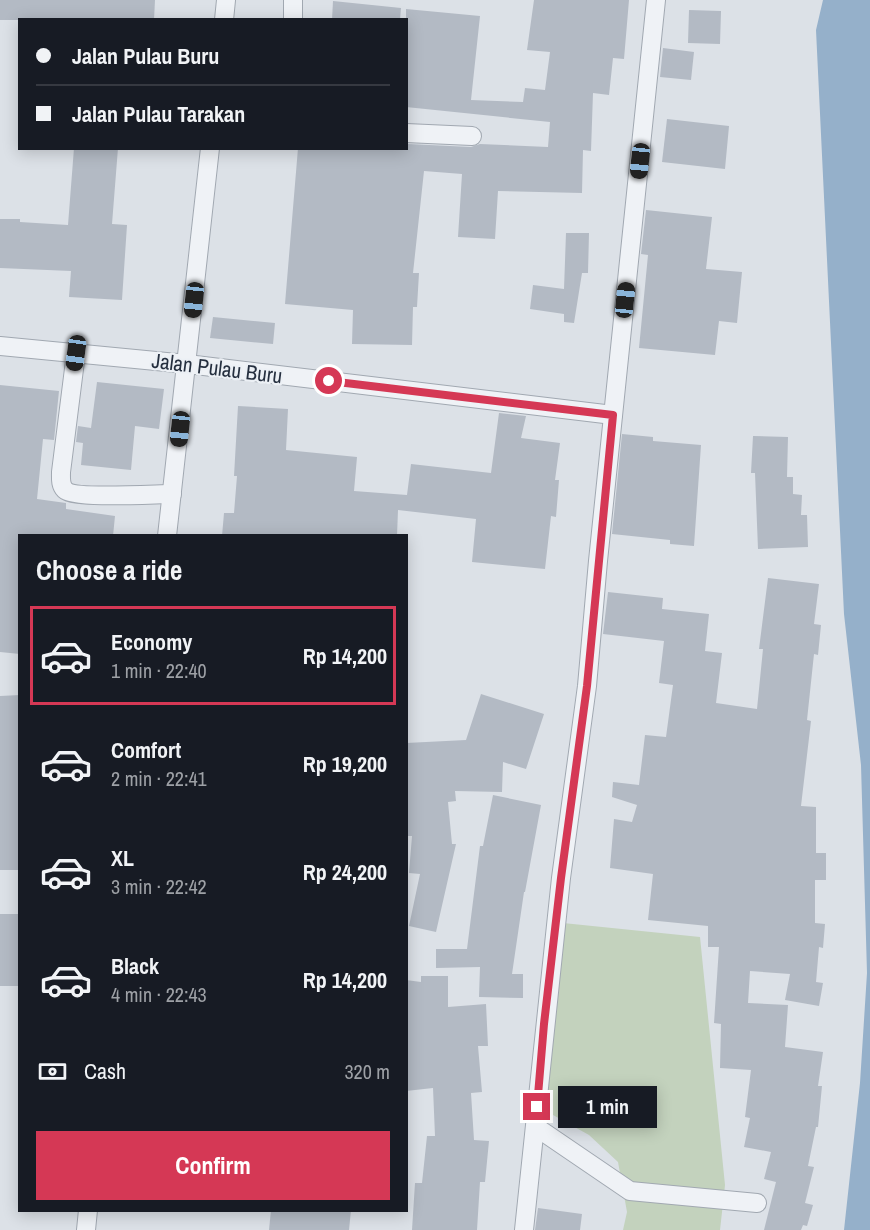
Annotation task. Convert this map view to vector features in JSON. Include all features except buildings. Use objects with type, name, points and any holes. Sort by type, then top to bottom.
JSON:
[{"type":"street","points":[[224,18],[226,0]]},
{"type":"street","points":[[293,0],[293,18]]},
{"type":"street","points":[[524,1230],[536,1127],[544,1024],[587,686],[656,0]]},
{"type":"street","points":[[408,133],[472,136]]},
{"type":"street","points":[[167,534],[210,150]]},
{"type":"street","name":"Jalan Pulau Buru","points":[[0,346],[187,364],[613,415]]},
{"type":"street","points":[[76,353],[61,472],[62,485],[66,491],[75,495],[93,496],[172,494]]},
{"type":"street","points":[[536,1127],[630,1191],[758,1203]]},
{"type":"street","points":[[86,1230],[88,1212]]},
{"type":"green space","points":[[563,923],[700,937],[725,1185],[720,1230],[623,1230],[627,1212],[618,1162],[589,1135],[544,1110]]},
{"type":"water","points":[[823,0],[870,0],[870,1230],[844,1230],[860,1083],[867,973],[861,765],[844,614],[816,30]]},
{"type":"route","points":[[329,381],[613,415],[587,686],[561,878],[537,1107]]}]
